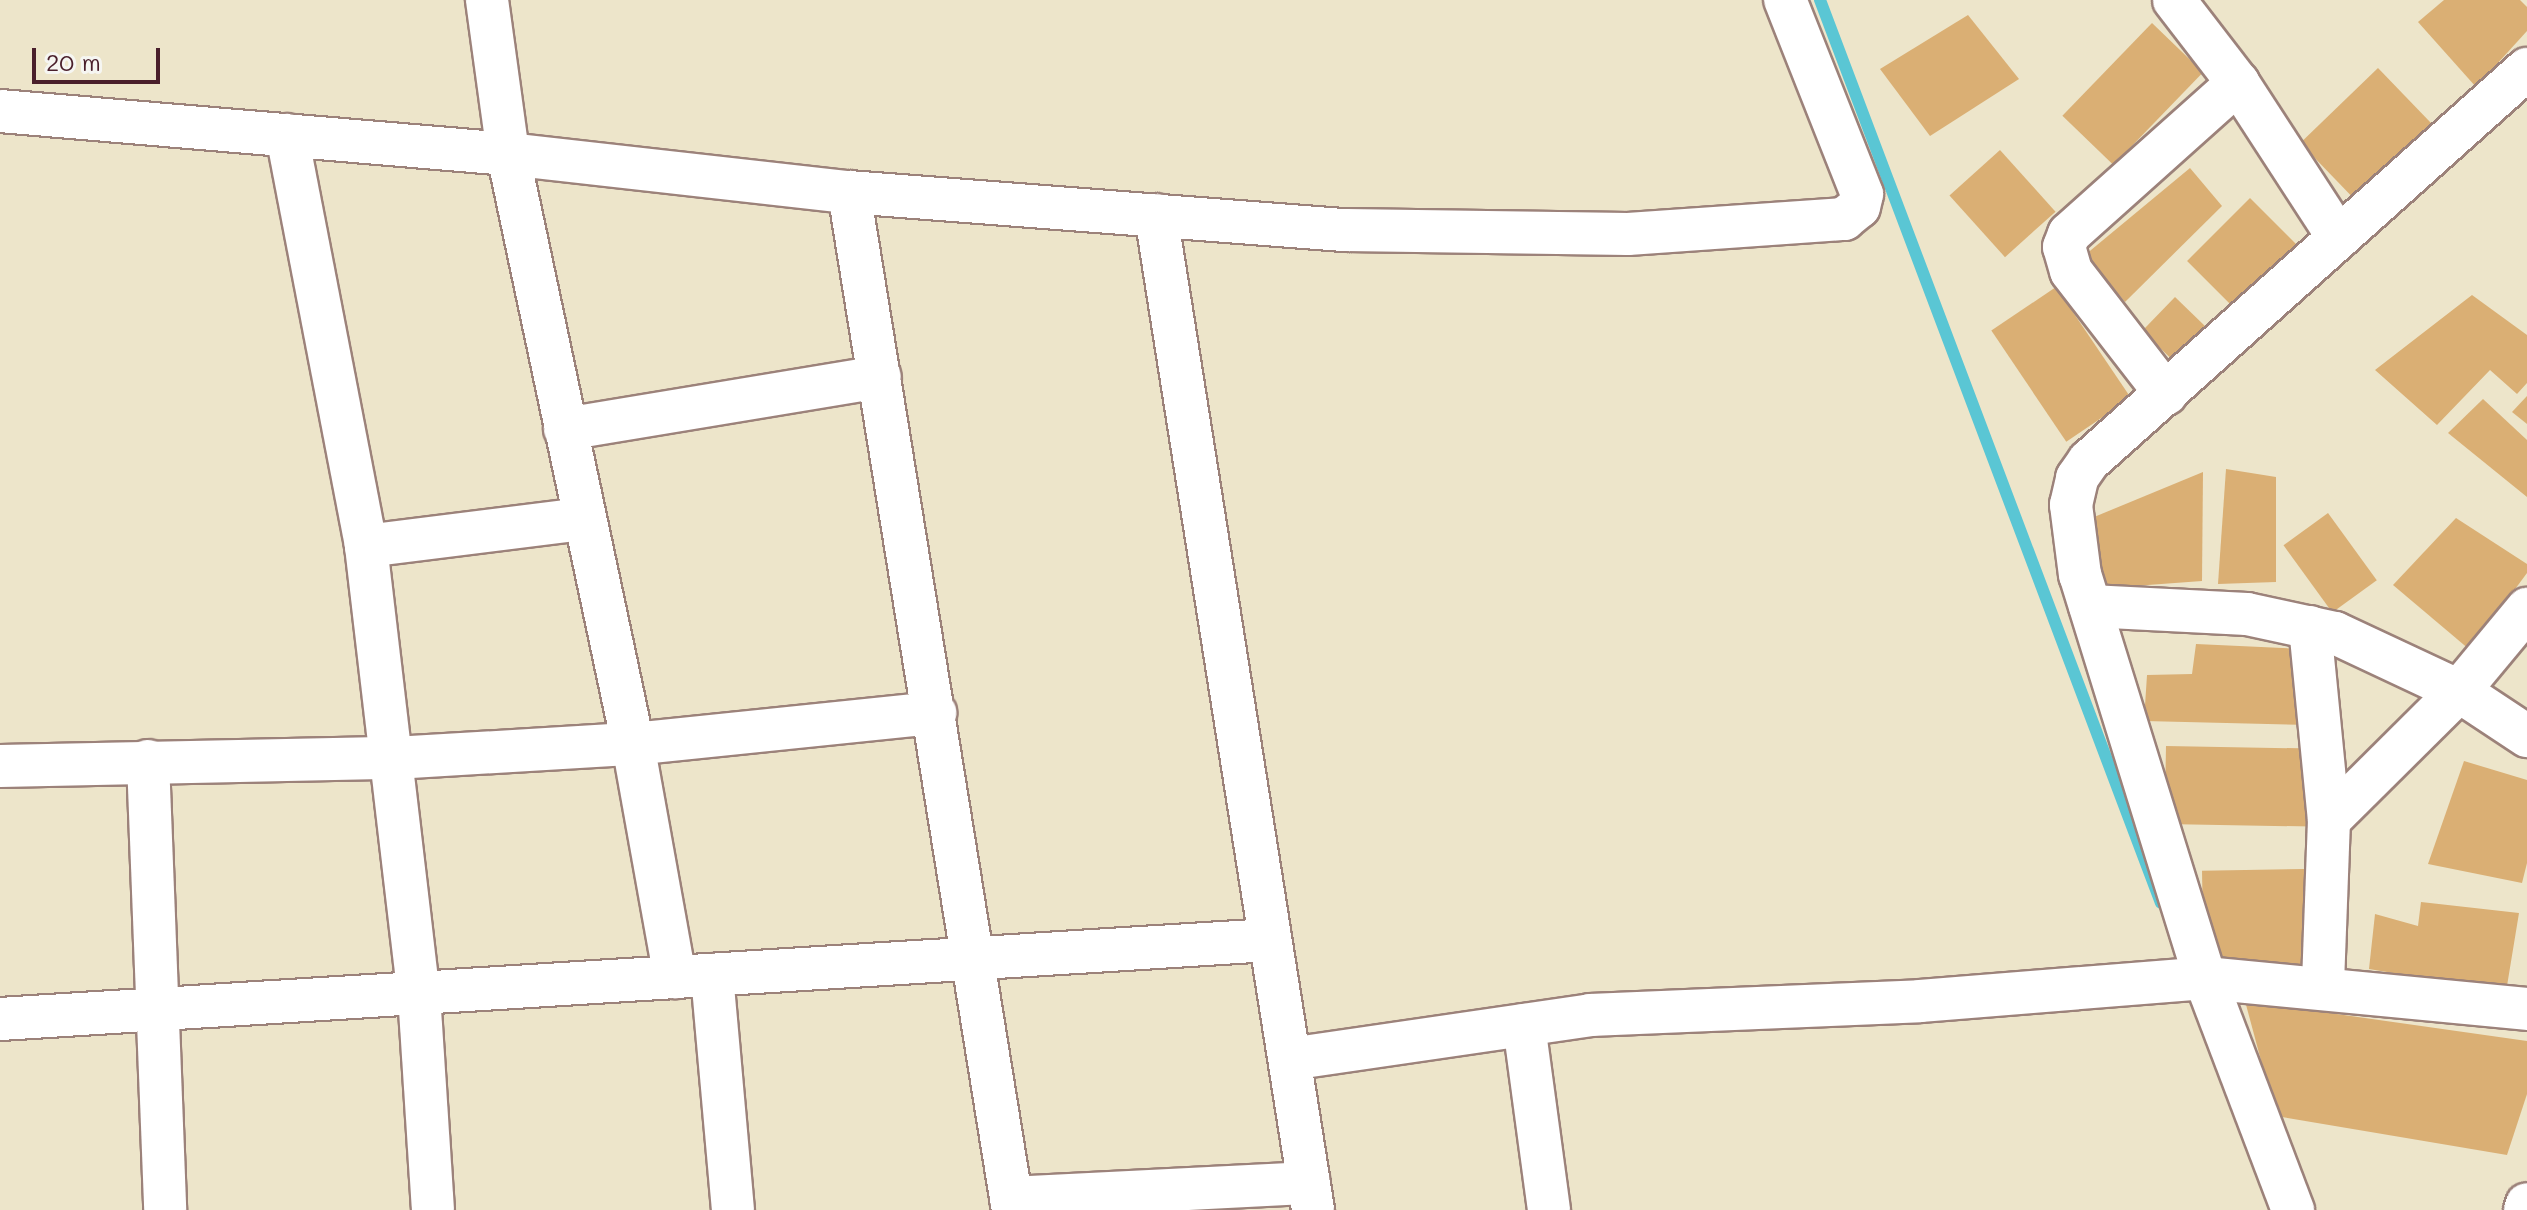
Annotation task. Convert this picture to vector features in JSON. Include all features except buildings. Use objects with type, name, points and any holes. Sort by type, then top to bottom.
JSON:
[{"type":"street","points":[[487,0],[508,154],[633,744],[694,976],[733,1210]]},
{"type":"street","points":[[0,111],[508,154],[849,192],[1440,235],[1628,234],[1844,219],[1859,207],[1862,194],[1785,0]]},
{"type":"street","points":[[2174,0],[2238,83],[2338,237]]},
{"type":"street","points":[[2293,1210],[2205,978],[2090,606],[2072,536],[2071,505],[2077,478],[2089,461],[2527,69]]},
{"type":"street","points":[[2166,394],[2071,271],[2064,247],[2069,234],[2238,83]]},
{"type":"street","points":[[287,135],[366,546],[394,758],[419,994],[433,1210]]},
{"type":"street","points":[[849,192],[975,959],[1012,1204],[1311,1196],[1156,215]]},
{"type":"street","points":[[565,429],[880,377]]},
{"type":"street","points":[[366,546],[584,519]]},
{"type":"street","points":[[2090,606],[2247,614],[2310,627],[2377,651],[2459,691],[2527,736]]},
{"type":"street","points":[[2329,820],[2459,691],[2527,609]]},
{"type":"street","points":[[2310,627],[2329,820],[2323,987]]},
{"type":"street","points":[[0,766],[394,758],[633,744],[935,713]]},
{"type":"street","points":[[148,761],[165,1210]]},
{"type":"street","points":[[0,1019],[1271,940]]},
{"type":"street","points":[[1290,1059],[1590,1015],[1920,1001],[2205,978],[2527,1009]]},
{"type":"street","points":[[1524,1025],[1549,1210]]},
{"type":"street","points":[[2525,1210],[2527,1204]]},
{"type":"waterway","points":[[1820,0],[2161,903]]}]
